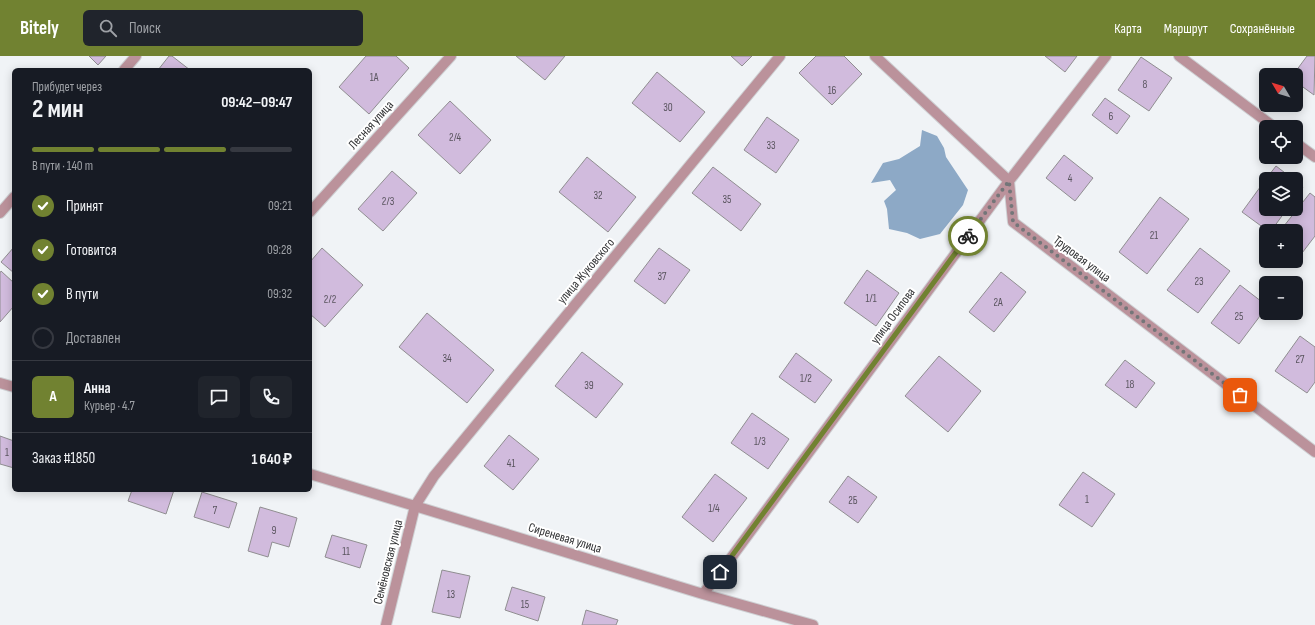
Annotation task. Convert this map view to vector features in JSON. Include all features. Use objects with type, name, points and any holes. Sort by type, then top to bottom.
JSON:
[{"type":"street","points":[[126,68],[136,56]]},
{"type":"street","name":"Лесная улица","points":[[312,210],[451,56]]},
{"type":"street","name":"улица Жуковского","points":[[415,506],[434,476],[780,56]]},
{"type":"street","points":[[875,56],[1009,181]]},
{"type":"street","name":"улица Осипова","points":[[703,594],[1009,181],[1106,56]]},
{"type":"street","points":[[1179,56],[1265,120]]},
{"type":"street","points":[[1303,148],[1315,157]]},
{"type":"street","name":"Трудовая улица","points":[[1009,181],[1013,222],[1315,452]]},
{"type":"street","points":[[0,213],[12,199]]},
{"type":"street","points":[[0,383],[12,386]]},
{"type":"street","name":"Сиреневая улица","points":[[312,475],[703,594],[813,625]]},
{"type":"street","name":"Семёновская улица","points":[[386,625],[415,506]]},
{"type":"water","points":[[922,130],[937,136],[944,148],[946,157],[968,190],[963,205],[940,234],[920,239],[907,233],[889,229],[887,209],[884,201],[896,190],[890,180],[871,183],[883,163],[899,159],[920,146]]},
{"type":"building","points":[[89,56],[106,56],[98,65]]},
{"type":"building","points":[[169,56],[172,56],[187,68],[160,68]]},
{"type":"building","points":[[366,56],[396,56],[409,68],[369,114],[339,87]]},
{"type":"building","points":[[516,56],[565,56],[545,80]]},
{"type":"building","points":[[731,56],[752,56],[742,66]]},
{"type":"building","points":[[816,56],[844,56],[862,74],[832,105],[799,73]]},
{"type":"building","points":[[1045,56],[1077,56],[1065,72]]},
{"type":"building","points":[[1307,56],[1315,56],[1314,95],[1303,87],[1303,68],[1298,68]]},
{"type":"building","points":[[1141,57],[1172,78],[1149,111],[1118,90]]},
{"type":"building","points":[[657,72],[705,112],[680,142],[632,103]]},
{"type":"building","points":[[1105,98],[1130,116],[1117,134],[1092,115]]},
{"type":"building","points":[[450,101],[491,140],[460,174],[418,135]]},
{"type":"building","points":[[767,117],[799,140],[776,173],[744,150]]},
{"type":"building","points":[[1064,155],[1093,178],[1075,201],[1046,178]]},
{"type":"building","points":[[587,157],[636,197],[608,232],[559,192]]},
{"type":"building","points":[[1276,166],[1284,172],[1271,172]]},
{"type":"building","points":[[713,167],[761,204],[741,231],[692,193]]},
{"type":"building","points":[[392,171],[417,193],[383,231],[358,209]]},
{"type":"building","points":[[1259,189],[1259,216],[1282,216],[1276,224],[1259,224],[1242,212]]},
{"type":"building","points":[[1310,193],[1315,197],[1315,236],[1303,252],[1303,224],[1286,224],[1292,216],[1303,216],[1303,202]]},
{"type":"building","points":[[1160,197],[1189,219],[1147,274],[1119,252]]},
{"type":"building","points":[[322,248],[363,285],[325,327],[312,316],[312,260]]},
{"type":"building","points":[[659,248],[690,270],[665,304],[634,281]]},
{"type":"building","points":[[1200,248],[1230,271],[1198,313],[1167,290]]},
{"type":"building","points":[[12,249],[12,271],[1,262]]},
{"type":"building","points":[[867,270],[899,293],[876,326],[844,303]]},
{"type":"building","points":[[1,271],[12,281],[12,308],[0,322]]},
{"type":"building","points":[[1001,272],[1026,292],[994,332],[969,312]]},
{"type":"building","points":[[1240,285],[1259,300],[1259,317],[1239,344],[1211,323]]},
{"type":"building","points":[[427,313],[494,370],[467,403],[399,347]]},
{"type":"building","points":[[1300,336],[1315,347],[1315,382],[1307,393],[1275,371]]},
{"type":"building","points":[[582,352],[623,384],[596,418],[555,386]]},
{"type":"building","points":[[796,353],[832,380],[815,403],[779,377]]},
{"type":"building","points":[[939,356],[981,391],[948,432],[905,396]]},
{"type":"building","points":[[1125,360],[1155,383],[1136,408],[1105,385]]},
{"type":"building","points":[[752,413],[789,439],[768,469],[731,443]]},
{"type":"building","points":[[509,435],[539,459],[513,490],[484,466]]},
{"type":"building","points":[[0,436],[12,440],[12,467],[0,464]]},
{"type":"building","points":[[1083,472],[1115,494],[1092,527],[1059,505]]},
{"type":"building","points":[[715,474],[747,498],[713,542],[682,517]]},
{"type":"building","points":[[848,476],[877,497],[858,523],[829,502]]},
{"type":"building","points":[[131,492],[173,492],[166,514],[128,501]]},
{"type":"building","points":[[202,492],[237,503],[229,528],[194,517]]},
{"type":"building","points":[[260,507],[297,518],[289,547],[272,542],[268,557],[248,551]]},
{"type":"building","points":[[332,535],[367,545],[360,568],[325,557]]},
{"type":"building","points":[[442,570],[470,576],[460,618],[432,612]]},
{"type":"building","points":[[512,587],[545,597],[538,621],[505,610]]},
{"type":"building","points":[[586,610],[618,620],[616,625],[582,625]]},
{"type":"way so far","points":[[968,236],[1009,181],[1013,222],[1240,395]]},
{"type":"route","points":[[720,572],[968,236]]}]
